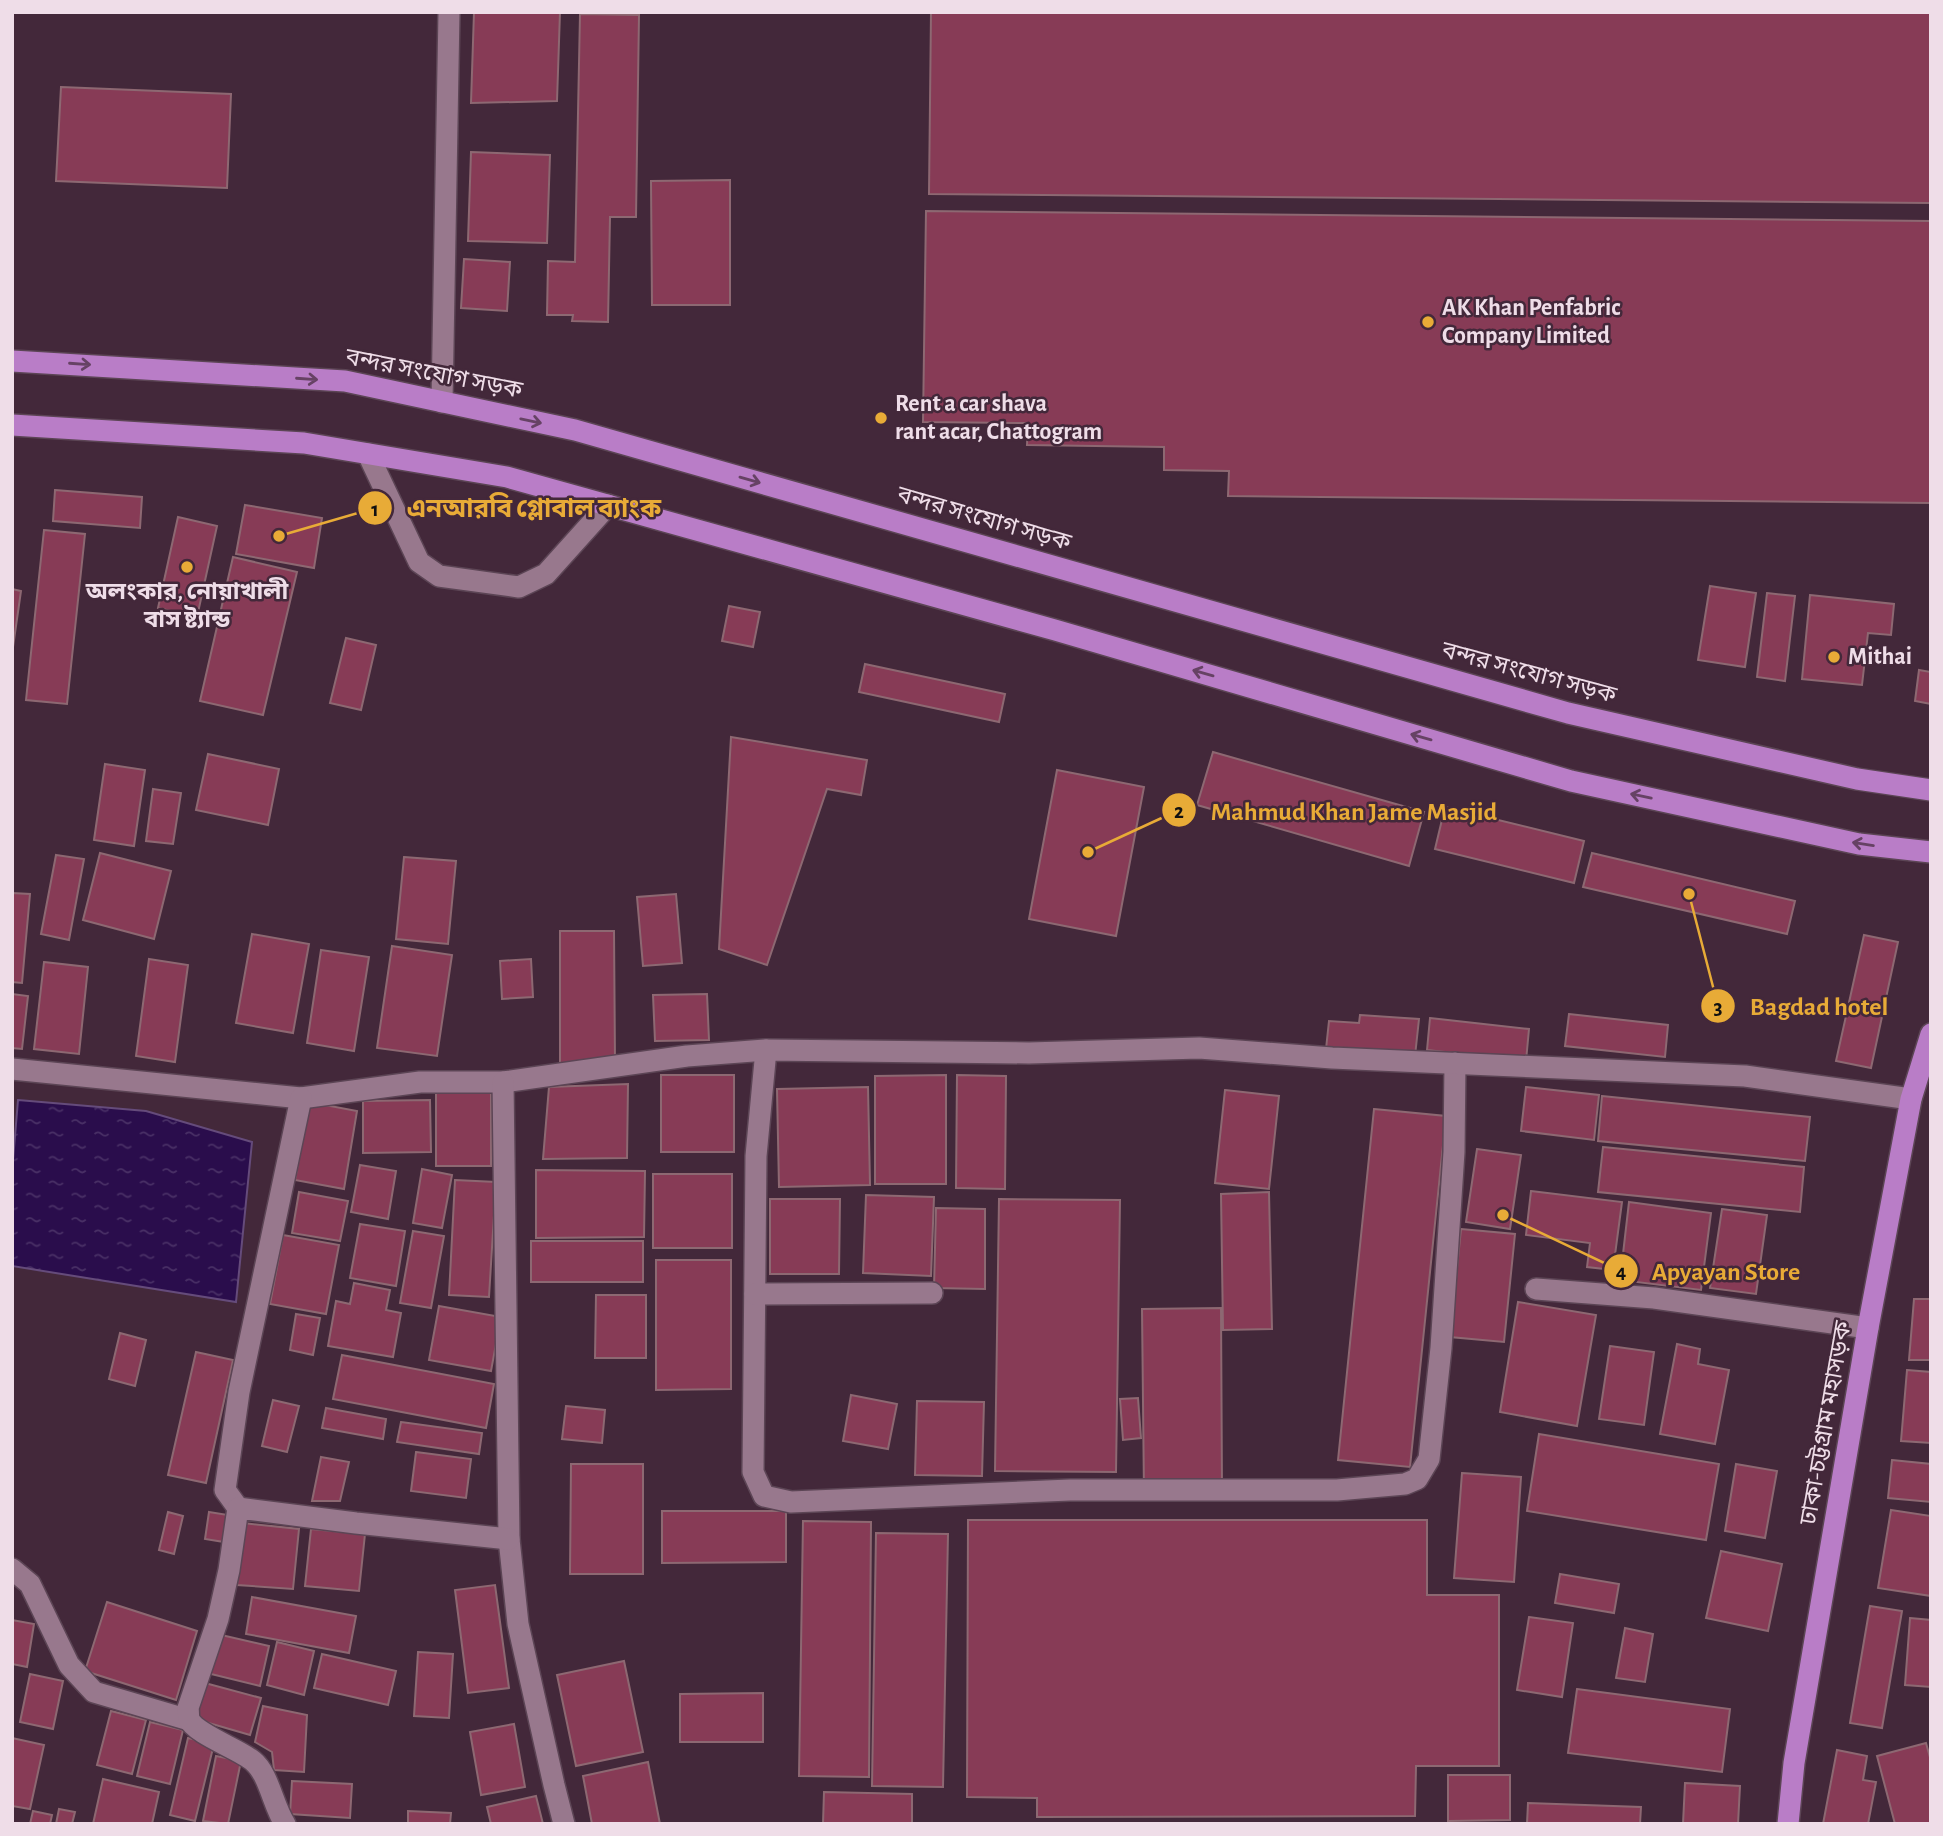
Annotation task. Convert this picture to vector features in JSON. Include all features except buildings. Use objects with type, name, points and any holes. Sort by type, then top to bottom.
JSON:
[{"type":"highway","name":"বন্দর সংযোগ সড়ক","points":[[12,361],[345,381],[575,430],[1568,713],[1857,779],[1931,790]]},
{"type":"highway","points":[[12,425],[304,443],[507,477],[1055,630],[1571,781],[1859,844],[1931,852]]},
{"type":"highway","name":"ঢাকা-চট্টগ্রাম মহাসড়ক","points":[[1787,1824],[1794,1763],[1868,1328],[1911,1099],[1931,1034]]},
{"type":"street","points":[[442,402],[449,12]]},
{"type":"street","points":[[368,454],[419,562],[439,576],[519,587],[545,575],[608,505]]},
{"type":"street","points":[[12,1069],[301,1098],[420,1082],[503,1082],[687,1056],[766,1051],[1029,1054],[1199,1048],[1332,1058],[1745,1076],[1911,1099]]},
{"type":"street","points":[[766,1051],[756,1156],[752,1472],[764,1496],[792,1502],[1070,1490],[1337,1490],[1405,1484],[1417,1479],[1429,1460],[1441,1348],[1454,1152],[1455,1063]]},
{"type":"street","points":[[503,1082],[509,1539],[518,1624],[564,1824]]},
{"type":"street","points":[[189,1720],[188,1708],[218,1619],[227,1583],[238,1508],[225,1490],[239,1392],[301,1098]]},
{"type":"street","points":[[1536,1289],[1654,1298],[1868,1328]]},
{"type":"street","points":[[755,1294],[932,1293]]},
{"type":"street","points":[[238,1508],[509,1539]]},
{"type":"street","points":[[12,1569],[30,1584],[69,1665],[94,1692],[189,1720],[199,1730],[254,1761],[263,1774],[278,1814],[285,1824]]},
{"type":"water","points":[[18,1100],[146,1111],[252,1142],[236,1302],[12,1266],[12,1172]]},
{"type":"place","name":"AK Khan Penfabric Company Limited","points":[[1428,322]]},
{"type":"place","name":"Rent a car shava rant acar, Chattogram","points":[[881,418]]},
{"type":"place","name":"এনআরবি গ্লোবাল ব্যাংক","points":[[279,536]]},
{"type":"place","name":"অলংকার, নোয়াখালী বাস ষ্ট্যান্ড","points":[[187,567]]},
{"type":"place","name":"Mithai","points":[[1834,657]]},
{"type":"place","name":"Mahmud Khan Jame Masjid","points":[[1088,852]]},
{"type":"place","name":"Bagdad hotel","points":[[1689,894]]},
{"type":"place","name":"Apyayan Store","points":[[1503,1215]]}]
